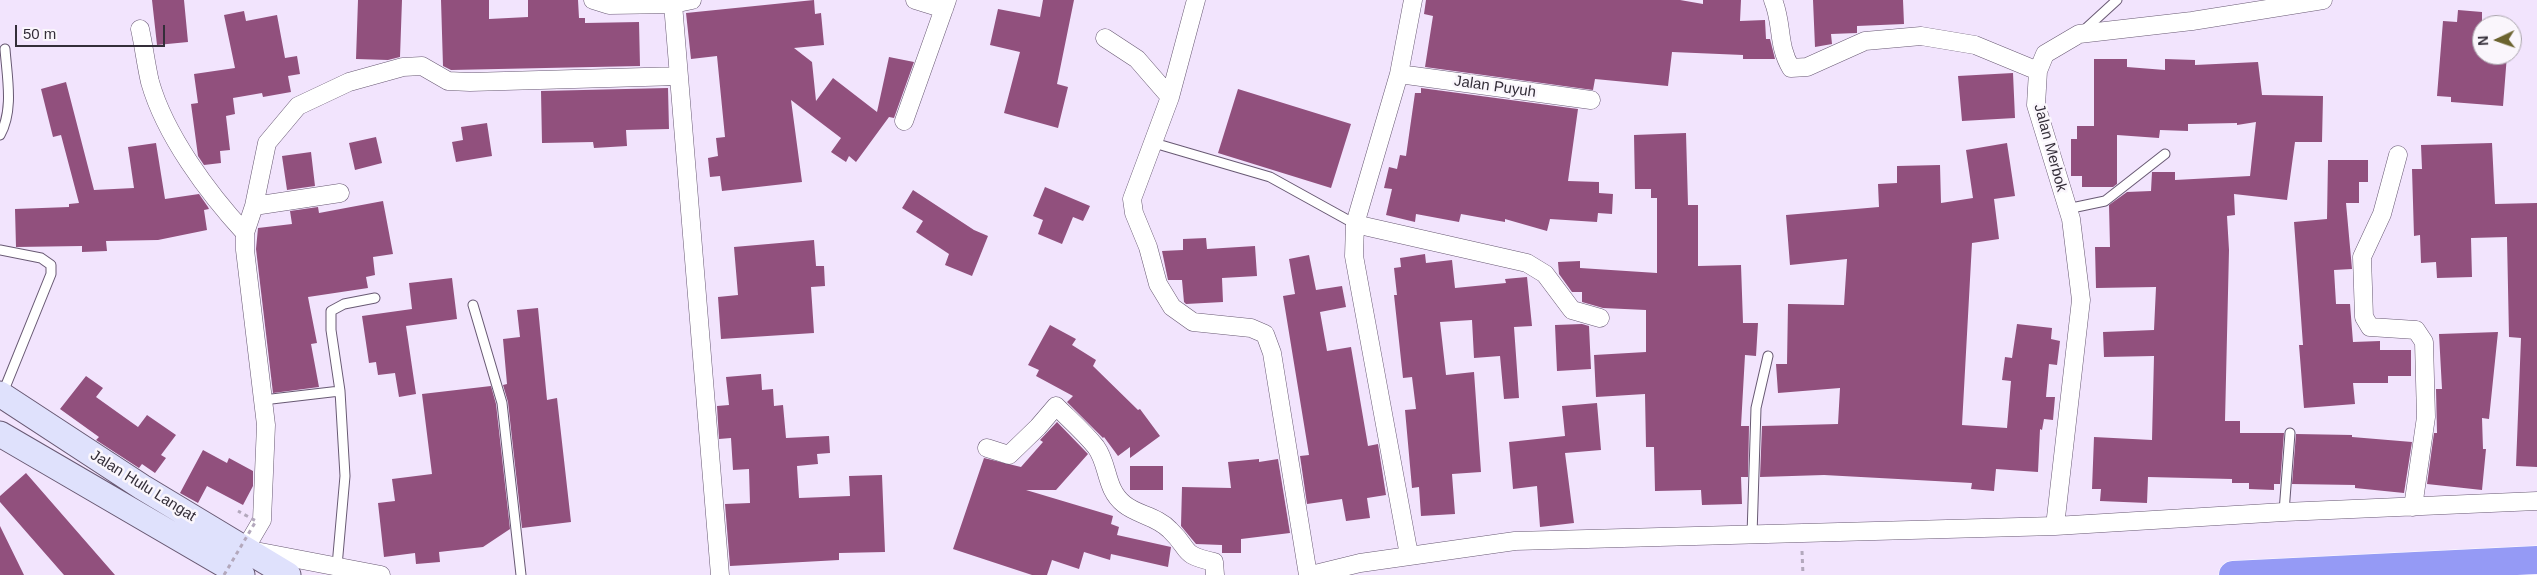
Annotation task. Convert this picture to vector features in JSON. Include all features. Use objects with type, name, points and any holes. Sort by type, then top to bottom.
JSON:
[{"type":"highway","points":[[2233,575],[2537,560]]},
{"type":"main road","name":"Jalan Hulu Langat","points":[[1,394],[142,487],[288,575]]},
{"type":"main road","name":"Jalan Hulu Langat","points":[[0,434],[242,575]]},
{"type":"street","points":[[594,0],[609,5],[673,4],[692,0]]},
{"type":"street","points":[[904,121],[946,4],[915,0]]},
{"type":"street","points":[[1196,0],[1170,97],[1132,199],[1134,213],[1148,247],[1158,284],[1172,307],[1192,322],[1251,328],[1265,334],[1272,353],[1309,575],[1360,563],[1515,541],[2055,526],[2284,512],[2537,502]]},
{"type":"street","points":[[1409,555],[1354,256],[1355,224],[1399,74],[1413,0]]},
{"type":"street","points":[[1773,0],[1778,15],[1782,54],[1791,68],[1807,67],[1865,41],[1921,36],[1975,45],[2038,70],[2045,54],[2079,34],[2192,20],[2323,0]]},
{"type":"street","points":[[673,4],[720,575]]},
{"type":"street","points":[[140,29],[150,83],[169,125],[197,175],[245,233]]},
{"type":"street","points":[[1105,38],[1137,59],[1170,97]]},
{"type":"street","points":[[381,575],[245,549],[262,520],[266,425],[245,250],[245,233],[254,206],[267,143],[279,126],[298,106],[349,82],[403,67],[422,66],[448,81],[470,82],[679,76]]},
{"type":"street","name":"Jalan Merbok","points":[[2038,70],[2036,105],[2070,219],[2081,300],[2055,526]]},
{"type":"street","name":"Jalan Puyuh","points":[[1399,74],[1591,100]]},
{"type":"street","points":[[2398,155],[2382,214],[2362,257],[2364,317],[2370,327],[2416,330],[2424,342],[2426,417],[2413,507]]},
{"type":"street","points":[[254,206],[340,194]]},
{"type":"street","points":[[1355,224],[1527,263],[1545,274],[1572,310],[1600,318]]},
{"type":"street","points":[[987,448],[1009,454],[1038,427],[1056,406],[1096,448],[1111,490],[1125,505],[1156,519],[1171,530],[1185,551],[1214,562],[1215,575]]},
{"type":"lane","points":[[2079,34],[2117,0]]},
{"type":"lane","points":[[0,135],[7,122],[8,85],[5,49]]},
{"type":"lane","points":[[1154,144],[1270,177],[1355,224]]},
{"type":"lane","points":[[2067,209],[2105,201],[2165,154]]},
{"type":"lane","points":[[0,250],[41,258],[51,264],[51,274],[1,394]]},
{"type":"lane","points":[[337,566],[345,476],[340,391],[331,330],[331,311],[344,304],[375,298]]},
{"type":"lane","points":[[473,305],[502,403],[521,575]]},
{"type":"lane","points":[[1752,535],[1756,408],[1768,356]]},
{"type":"lane","points":[[264,400],[340,391]]},
{"type":"lane","points":[[2284,512],[2290,433]]},
{"type":"path","points":[[224,575],[256,521],[238,511]]},
{"type":"path","points":[[1802,546],[1803,575]]},
{"type":"building","points":[[152,0],[184,0],[188,42],[157,45]]},
{"type":"building","points":[[358,0],[402,0],[400,57],[388,60],[356,59]]},
{"type":"building","points":[[441,0],[489,0],[489,19],[528,17],[528,0],[578,0],[579,18],[585,18],[585,23],[639,22],[640,66],[451,70],[443,66]]},
{"type":"building","points":[[814,0],[815,14],[821,13],[824,45],[794,48],[812,62],[816,101],[833,78],[877,112],[889,57],[914,62],[894,118],[889,117],[856,162],[849,156],[846,162],[831,152],[841,138],[791,100],[802,182],[722,191],[720,176],[710,177],[708,158],[718,156],[716,138],[725,137],[717,56],[691,59],[686,13]]},
{"type":"building","points":[[1043,0],[1074,0],[1057,84],[1068,87],[1058,128],[1004,113],[1020,52],[990,45],[998,9],[1040,17]]},
{"type":"building","points":[[1426,0],[1680,0],[1703,4],[1703,0],[1741,0],[1740,21],[1765,20],[1766,39],[1770,39],[1775,59],[1743,59],[1743,55],[1672,52],[1668,86],[1595,79],[1593,90],[1425,67],[1433,16],[1424,14]]},
{"type":"building","points":[[1813,0],[1903,0],[1904,24],[1857,26],[1857,33],[1831,34],[1832,44],[1815,47]]},
{"type":"building","points":[[2458,10],[2482,12],[2482,15],[2472,15],[2472,65],[2506,65],[2503,106],[2451,102],[2451,97],[2437,96],[2443,21],[2457,22]]},
{"type":"building","points":[[244,11],[246,21],[277,15],[285,58],[297,56],[300,74],[288,76],[291,92],[263,97],[262,93],[233,98],[235,114],[226,116],[230,150],[220,151],[221,163],[204,165],[198,156],[191,104],[198,103],[194,74],[235,68],[224,15]]},
{"type":"building","points":[[2094,59],[2127,59],[2127,67],[2165,70],[2165,59],[2195,60],[2195,65],[2258,62],[2262,95],[2323,96],[2322,142],[2295,142],[2287,200],[2234,194],[2235,215],[2227,216],[2229,250],[2225,421],[2240,421],[2240,433],[2284,433],[2280,484],[2274,484],[2274,490],[2249,489],[2249,483],[2232,483],[2232,479],[2148,477],[2147,503],[2100,501],[2101,489],[2092,489],[2094,437],[2152,440],[2154,356],[2104,357],[2103,332],[2154,330],[2156,287],[2096,288],[2095,247],[2110,247],[2109,205],[2127,192],[2151,191],[2152,172],[2175,172],[2175,180],[2250,176],[2256,122],[2237,125],[2237,123],[2188,124],[2188,131],[2160,130],[2159,138],[2117,135],[2117,184],[2113,187],[2082,187],[2082,176],[2071,176],[2071,139],[2077,139],[2077,126],[2094,126]]},
{"type":"building","points":[[2013,73],[2015,118],[1962,121],[1958,76]]},
{"type":"building","points":[[66,82],[94,190],[134,188],[128,147],[156,143],[165,199],[199,194],[209,209],[204,210],[207,230],[158,240],[106,241],[107,251],[82,252],[82,246],[16,247],[15,209],[69,207],[69,204],[79,203],[61,135],[53,137],[41,89]]},
{"type":"building","points":[[668,88],[669,129],[626,130],[627,146],[594,148],[593,142],[542,143],[541,91]]},
{"type":"building","points":[[1421,88],[1578,109],[1568,181],[1599,182],[1599,193],[1613,194],[1612,214],[1598,213],[1597,222],[1550,219],[1547,231],[1505,219],[1505,222],[1461,214],[1459,222],[1416,214],[1415,222],[1386,215],[1392,189],[1384,188],[1389,167],[1397,169],[1400,155],[1406,156],[1415,93],[1421,93]]},
{"type":"building","points":[[1238,89],[1351,124],[1331,188],[1218,153]]},
{"type":"building","points":[[487,123],[492,156],[456,162],[452,142],[463,140],[461,127]]},
{"type":"building","points":[[1686,133],[1688,205],[1698,205],[1698,266],[1741,265],[1743,323],[1758,323],[1756,356],[1745,355],[1741,426],[1749,426],[1748,477],[1741,477],[1742,504],[1702,505],[1701,490],[1655,491],[1654,447],[1646,447],[1645,394],[1596,397],[1594,355],[1646,352],[1646,310],[1603,308],[1582,302],[1582,292],[1572,292],[1559,274],[1558,262],[1580,261],[1580,268],[1657,273],[1657,198],[1651,198],[1651,189],[1635,189],[1634,135]]},
{"type":"building","points":[[376,137],[382,163],[355,170],[349,143]]},
{"type":"building","points":[[2007,143],[2015,196],[1994,199],[1999,239],[1972,243],[1962,425],[2007,428],[2011,381],[2002,380],[2005,357],[2012,358],[2017,324],[2052,328],[2051,339],[2060,341],[2057,365],[2049,364],[2046,397],[2055,397],[2053,420],[2044,419],[2042,430],[2040,429],[2038,472],[1996,469],[1994,491],[1971,489],[1972,483],[1824,475],[1760,477],[1762,426],[1838,424],[1840,388],[1778,393],[1776,364],[1787,364],[1788,304],[1844,305],[1847,259],[1790,265],[1786,215],[1879,207],[1878,184],[1897,183],[1897,166],[1940,165],[1941,203],[1973,198],[1966,150]]},
{"type":"building","points":[[2492,143],[2495,204],[2537,203],[2537,467],[2516,466],[2521,338],[2509,337],[2507,237],[2471,238],[2472,277],[2437,278],[2436,262],[2421,263],[2420,235],[2414,236],[2412,169],[2422,169],[2421,145]]},
{"type":"building","points":[[311,152],[315,186],[287,190],[282,156]]},
{"type":"building","points":[[2328,160],[2368,160],[2368,182],[2359,182],[2359,203],[2346,203],[2352,269],[2334,270],[2336,304],[2350,304],[2353,342],[2380,341],[2380,350],[2411,350],[2411,376],[2388,376],[2388,383],[2353,383],[2355,404],[2304,408],[2299,345],[2303,345],[2294,222],[2327,219]]},
{"type":"building","points":[[1045,187],[1090,206],[1083,221],[1073,217],[1062,244],[1038,234],[1043,220],[1033,216]]},
{"type":"building","points":[[913,190],[974,230],[988,236],[972,276],[945,265],[949,254],[916,232],[923,221],[902,208]]},
{"type":"building","points":[[383,201],[393,254],[373,257],[375,275],[366,277],[368,288],[308,297],[317,343],[311,344],[319,387],[273,393],[256,249],[258,228],[292,224],[290,211],[318,207],[319,213]]},
{"type":"building","points":[[1206,238],[1207,249],[1255,246],[1257,276],[1222,278],[1223,302],[1186,304],[1184,302],[1182,280],[1168,280],[1162,251],[1183,250],[1183,239]]},
{"type":"building","points":[[814,240],[816,266],[824,266],[825,286],[811,287],[814,333],[721,339],[718,297],[738,295],[734,247]]},
{"type":"building","points":[[1425,254],[1426,263],[1452,260],[1455,288],[1506,283],[1505,279],[1527,277],[1532,326],[1514,327],[1519,398],[1504,399],[1500,356],[1474,358],[1472,320],[1440,322],[1446,375],[1474,372],[1481,472],[1452,474],[1455,514],[1421,516],[1419,487],[1412,488],[1405,410],[1416,409],[1412,377],[1403,378],[1394,295],[1397,295],[1394,268],[1401,267],[1400,258]]},
{"type":"building","points":[[1309,255],[1316,290],[1342,286],[1346,307],[1320,312],[1327,351],[1351,347],[1368,446],[1378,444],[1386,495],[1367,498],[1370,518],[1346,521],[1342,499],[1307,504],[1300,456],[1309,455],[1283,296],[1295,294],[1289,259]]},
{"type":"building","points":[[452,278],[457,319],[406,326],[416,394],[399,397],[395,373],[378,375],[376,362],[369,363],[362,316],[412,309],[409,283]]},
{"type":"building","points":[[538,308],[547,400],[557,398],[571,522],[522,528],[508,402],[503,385],[507,384],[503,339],[520,337],[517,310]]},
{"type":"building","points":[[1582,324],[1589,326],[1591,369],[1557,371],[1555,325]]},
{"type":"building","points":[[1050,325],[1076,339],[1072,345],[1096,360],[1093,366],[1138,410],[1140,409],[1160,436],[1130,458],[1130,447],[1118,456],[1104,437],[1067,402],[1073,396],[1036,376],[1039,370],[1028,365]]},
{"type":"building","points":[[2498,332],[2489,419],[2482,418],[2483,449],[2486,449],[2482,490],[2427,484],[2434,433],[2437,433],[2436,389],[2442,389],[2439,334]]},
{"type":"building","points":[[761,374],[762,390],[773,389],[774,406],[783,405],[786,438],[829,436],[830,453],[817,454],[818,464],[797,466],[799,498],[850,496],[849,476],[882,475],[885,552],[839,553],[839,560],[730,566],[725,504],[750,503],[749,469],[733,470],[731,438],[719,439],[717,406],[729,405],[726,377]]},
{"type":"building","points":[[86,376],[103,388],[96,397],[138,427],[147,415],[176,435],[161,455],[166,458],[155,473],[142,464],[139,468],[96,440],[99,437],[60,409]]},
{"type":"building","points":[[491,386],[496,404],[510,529],[483,547],[439,552],[440,562],[416,564],[415,553],[384,557],[378,503],[395,501],[392,479],[432,474],[422,394]]},
{"type":"building","points":[[1597,403],[1601,450],[1565,453],[1574,523],[1540,527],[1537,486],[1513,489],[1509,442],[1565,436],[1562,406]]},
{"type":"building","points":[[1057,422],[1088,454],[1056,490],[1026,490],[1113,516],[1111,524],[1119,527],[1117,535],[1171,547],[1168,567],[1111,554],[1110,560],[1084,552],[1079,569],[1052,560],[1047,575],[1032,575],[953,549],[984,458],[1021,467],[1043,442],[1040,440]]},
{"type":"building","points":[[2296,434],[2352,435],[2352,437],[2412,442],[2404,493],[2355,488],[2355,485],[2292,484]]},
{"type":"building","points":[[203,450],[227,463],[229,458],[253,471],[253,486],[243,505],[207,486],[198,503],[180,493]]},
{"type":"building","points":[[1259,459],[1259,462],[1278,459],[1290,533],[1241,539],[1241,553],[1222,553],[1222,545],[1196,544],[1181,526],[1182,487],[1231,488],[1228,462]]},
{"type":"building","points":[[1130,466],[1163,466],[1163,490],[1130,490]]},
{"type":"building","points":[[26,473],[115,575],[64,575],[0,502],[0,496]]},
{"type":"building","points":[[0,526],[24,575],[0,575]]}]
